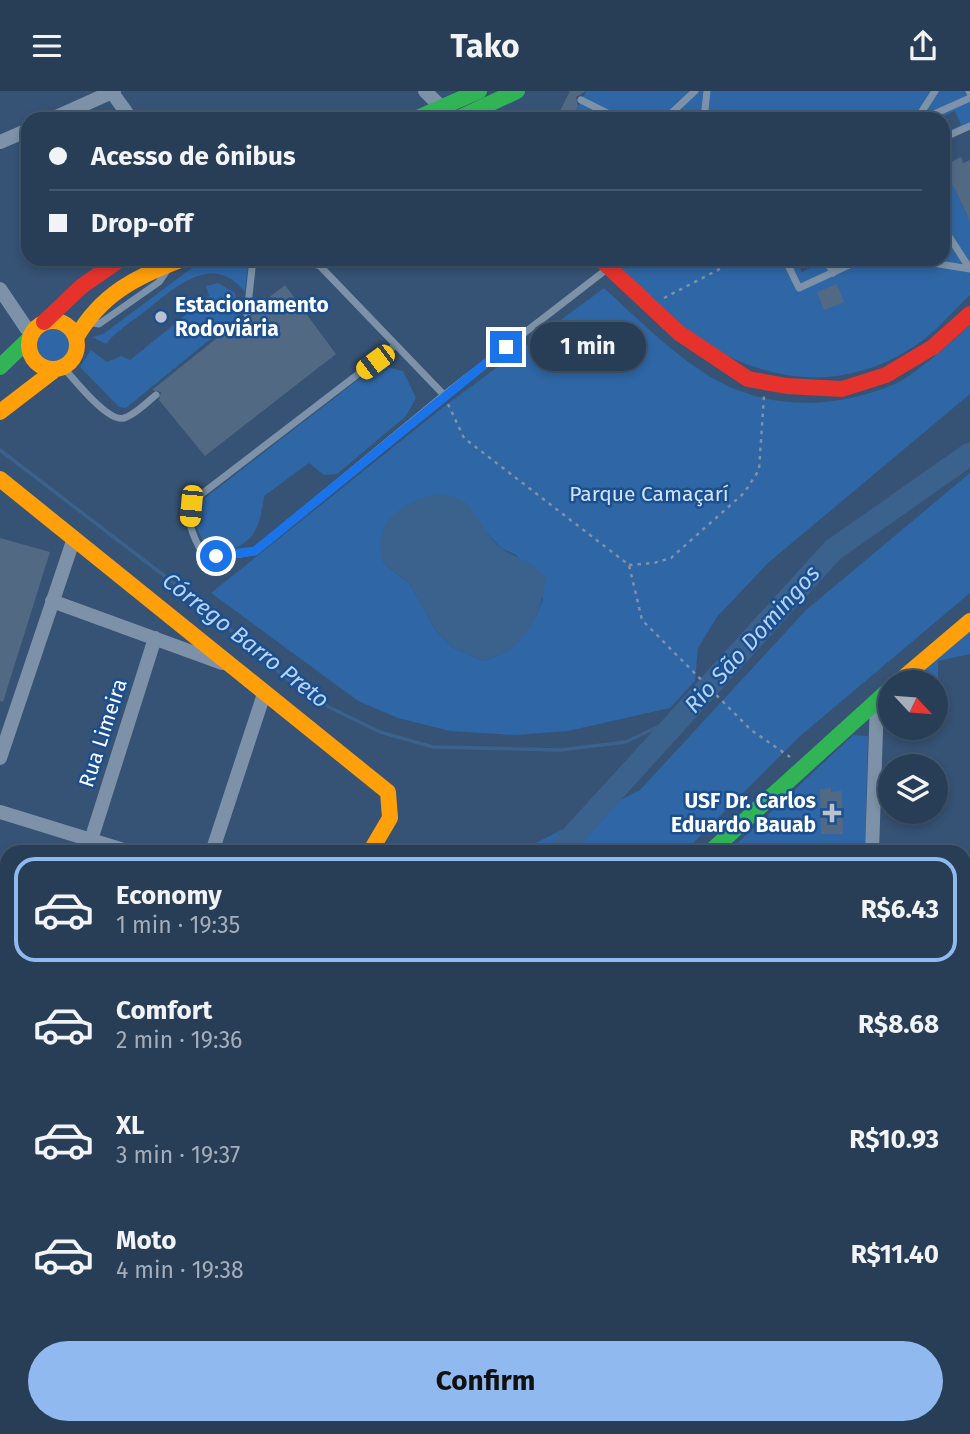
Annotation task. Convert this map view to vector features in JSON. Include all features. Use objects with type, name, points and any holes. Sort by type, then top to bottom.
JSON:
[{"type":"street","points":[[67,112],[112,91],[126,112]]},
{"type":"street","points":[[425,91],[448,112]]},
{"type":"street","points":[[454,112],[479,91]]},
{"type":"street","points":[[459,112],[517,91]]},
{"type":"street","points":[[0,142],[21,133]]},
{"type":"street","points":[[0,367],[82,286],[111,266]]},
{"type":"street","points":[[0,412],[74,357],[76,338],[84,322],[108,294],[167,266]]},
{"type":"street","points":[[607,266],[679,333],[748,379],[765,382],[842,389],[886,375],[933,347],[970,314]]},
{"type":"street","points":[[0,289],[18,317],[36,330]]},
{"type":"street","points":[[36,330],[63,323],[76,338]]},
{"type":"street","points":[[36,330],[30,352],[37,363],[60,368]]},
{"type":"street","points":[[0,479],[388,792],[390,818],[374,845]]},
{"type":"street","points":[[0,758],[74,538]]},
{"type":"street","points":[[52,601],[229,666]]},
{"type":"street","points":[[912,670],[970,621]]},
{"type":"street","name":"Rua Limeira","points":[[91,840],[155,638]]},
{"type":"street","points":[[214,845],[264,694]]},
{"type":"street","points":[[718,845],[877,700]]},
{"type":"street","points":[[872,845],[877,700]]},
{"type":"street","points":[[0,812],[107,845]]},
{"type":"lane","points":[[672,112],[695,91]]},
{"type":"lane","points":[[705,112],[707,91]]},
{"type":"lane","points":[[921,112],[936,91]]},
{"type":"lane","points":[[939,112],[970,99]]},
{"type":"lane","points":[[581,100],[605,112]]},
{"type":"lane","points":[[950,135],[970,126]]},
{"type":"lane","points":[[950,238],[970,269]]},
{"type":"lane","points":[[247,314],[252,266]]},
{"type":"lane","points":[[320,266],[444,395]]},
{"type":"lane","points":[[396,345],[203,493],[191,506],[189,528],[200,549],[216,556],[255,551],[600,266]]},
{"type":"lane","points":[[788,266],[799,288],[848,266]]},
{"type":"lane","points":[[830,266],[833,273]]},
{"type":"lane","points":[[950,266],[970,269]]},
{"type":"lane","points":[[60,368],[107,414],[118,419],[127,418],[156,395]]},
{"type":"path","points":[[650,305],[725,266]]},
{"type":"path","points":[[629,565],[654,563],[671,558],[744,493],[759,470],[765,382]]},
{"type":"path","points":[[444,395],[464,437],[629,565],[642,620],[751,730],[803,767]]},
{"type":"green space","points":[[586,91],[970,91],[970,129],[950,138],[950,130],[961,125],[955,111],[950,113],[576,112]]},
{"type":"green space","points":[[970,178],[970,187],[957,194],[966,214],[970,213],[970,295],[918,344],[879,365],[848,374],[817,377],[786,375],[755,367],[726,355],[669,319],[615,266],[799,266],[802,272],[814,266],[950,266],[950,187]]},
{"type":"green space","points":[[195,266],[248,266],[245,292],[233,280],[220,275],[195,277],[171,291],[106,344],[92,337],[103,334]]},
{"type":"green space","points":[[218,283],[235,293],[241,314],[126,408],[119,407],[80,367],[91,350],[107,362],[121,356],[130,360],[209,296],[206,286]]},
{"type":"green space","name":"Parque Camaçarí","points":[[604,288],[672,350],[719,382],[768,399],[793,402],[844,399],[895,384],[923,366],[970,325],[970,394],[768,563],[717,617],[698,648],[695,681],[670,708],[568,731],[516,735],[450,731],[398,718],[358,701],[211,593],[442,408]],"holes":[[[468,505],[480,526],[501,548],[516,555],[543,599],[521,639],[505,652],[483,661],[452,647],[436,631],[410,584],[383,563]]]},
{"type":"green space","points":[[53,329],[65,334],[70,346],[65,358],[53,363],[41,358],[36,346],[41,334]]},
{"type":"green space","points":[[383,366],[403,371],[416,398],[406,416],[337,474],[324,475],[309,463],[264,496],[255,532],[243,544],[224,551],[203,541],[195,524],[201,501],[372,369]]},
{"type":"green space","points":[[970,473],[970,593],[799,737],[691,845],[532,845],[640,790],[806,610]]},
{"type":"green space","points":[[970,629],[970,654],[938,661],[938,670],[923,670]]},
{"type":"green space","points":[[853,735],[868,736],[865,845],[735,845]]},
{"type":"shaded area","points":[[437,494],[465,502],[495,543],[536,568],[546,578],[535,620],[528,631],[510,649],[483,661],[452,647],[436,631],[410,584],[383,563],[382,536],[392,517],[411,503]]},
{"type":"building","points":[[570,91],[586,91],[576,97],[578,106],[575,112],[560,111]]},
{"type":"building","points":[[961,157],[963,163],[970,160],[970,222],[953,185],[950,186],[950,162]]},
{"type":"building","points":[[837,284],[844,302],[824,310],[817,292]]},
{"type":"building","points":[[285,285],[336,354],[205,456],[159,400],[161,392],[152,390],[242,318],[250,319],[254,309]]},
{"type":"building","points":[[0,538],[50,552],[3,702],[0,701]]},
{"type":"building","name":"USF Dr. Carlos Eduardo Bauab","points":[[831,788],[831,792],[842,791],[843,834],[821,834],[820,789]]},
{"type":"waterway","name":"Córrego Barro Preto","points":[[0,450],[196,600],[285,677],[329,707],[380,732],[433,747],[561,750],[626,742],[686,713]]},
{"type":"waterway","name":"Rio São Domingos","points":[[564,845],[833,550],[970,454]]},
{"type":"traffic: fast","points":[[431,112],[479,91]]},
{"type":"traffic: fast","points":[[472,112],[517,91]]},
{"type":"traffic: fast","points":[[0,367],[30,338]]},
{"type":"traffic: fast","points":[[718,845],[878,700]]},
{"type":"traffic: slow","points":[[76,338],[97,309],[109,298],[150,272],[165,266]]},
{"type":"traffic: slow","points":[[53,321],[70,328],[77,345],[70,362],[53,369],[36,362],[29,345],[36,328],[53,321]]},
{"type":"traffic: slow","points":[[0,412],[56,369]]},
{"type":"traffic: slow","points":[[0,479],[388,792],[390,818],[374,845]]},
{"type":"traffic: slow","points":[[912,670],[970,621]]},
{"type":"traffic: jam","points":[[44,322],[82,286],[111,266]]},
{"type":"traffic: jam","points":[[607,266],[679,333],[748,379],[787,386],[842,389],[886,375],[933,347],[970,314]]},
{"type":"place","name":"Estacionamento Rodoviária","points":[[161,317]]},
{"type":"place","name":"USF Dr. Carlos Eduardo Bauab","points":[[832,813]]},
{"type":"route","points":[[216,556],[234,556],[255,551],[506,347]]}]
